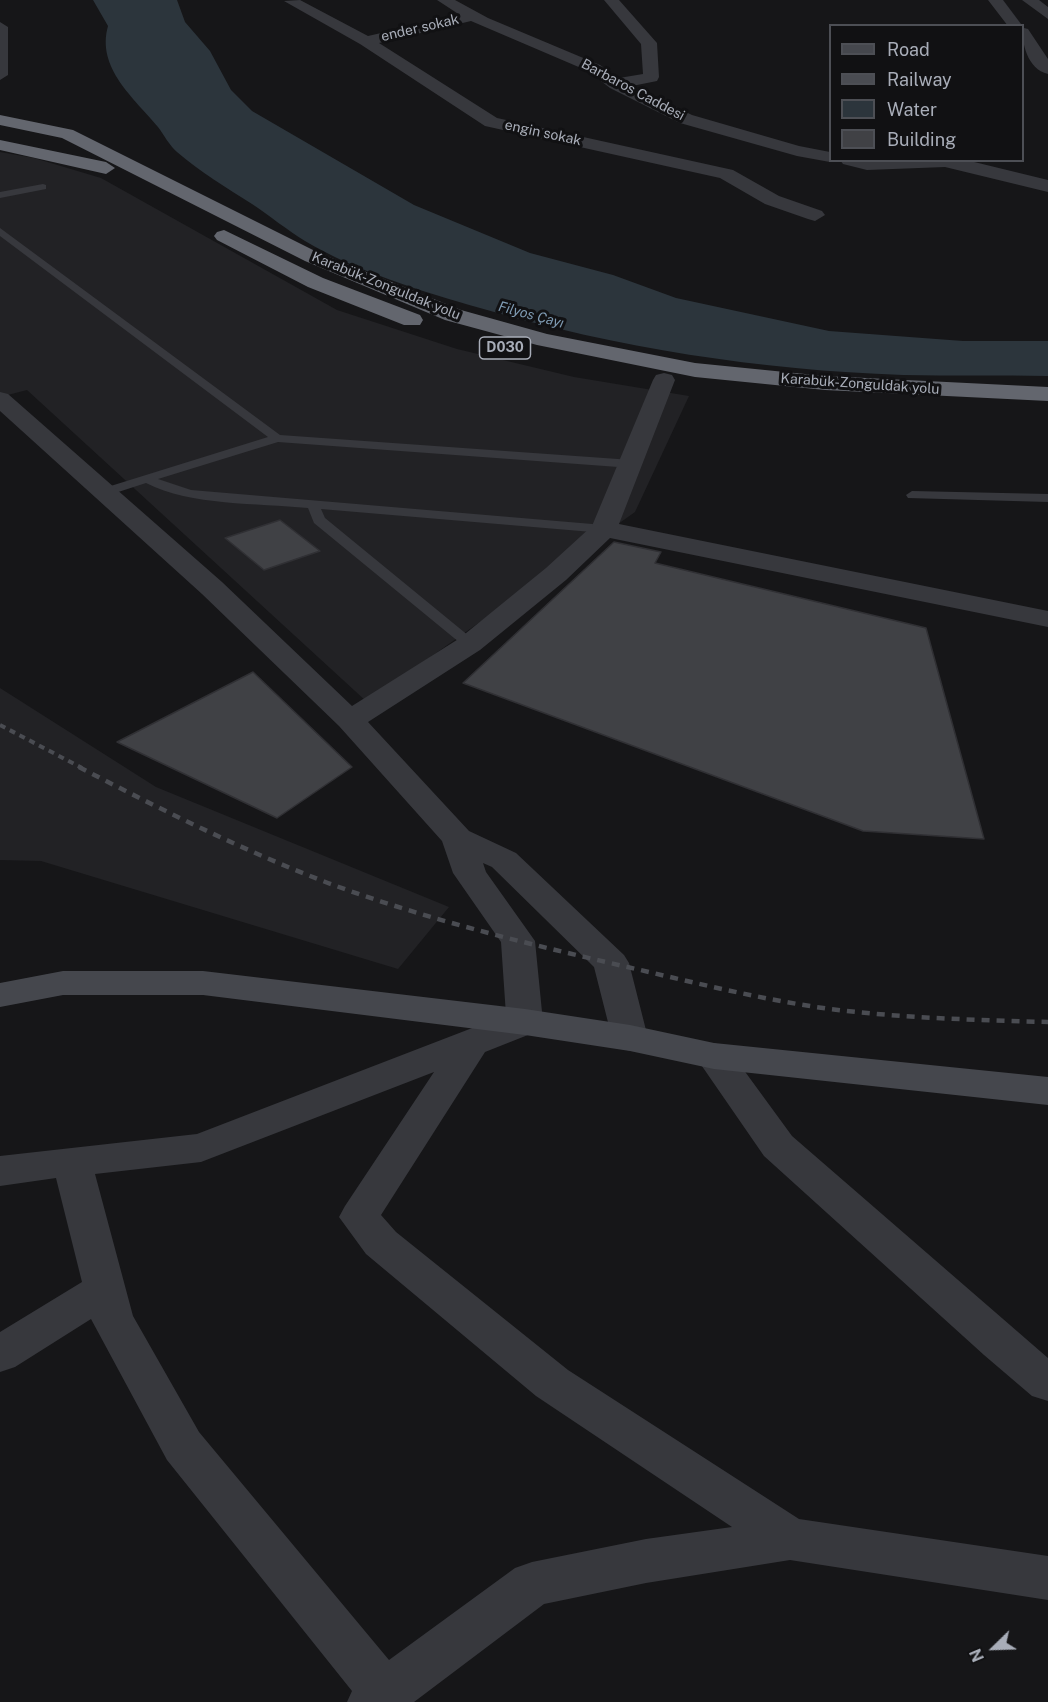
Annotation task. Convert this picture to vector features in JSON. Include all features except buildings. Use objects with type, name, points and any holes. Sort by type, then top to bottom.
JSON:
[{"type":"highway","name":"Karabük-Zonguldak yolu","points":[[0,120],[67,134],[312,257],[453,315],[545,340],[695,370],[825,383],[1008,394],[1048,393]]},
{"type":"highway","name":"Karabük-Zonguldak yolu","points":[[0,145],[103,166],[276,266],[363,303],[473,341],[600,370],[806,401],[923,407],[1048,407]]},
{"type":"main road","points":[[0,995],[63,983],[202,983],[525,1022],[630,1038],[714,1056],[1048,1091]]},
{"type":"street","name":"Barbaros Caddesi","points":[[444,0],[473,16],[594,68],[616,84],[686,119],[797,152],[829,157]]},
{"type":"street","points":[[995,0],[1015,24]]},
{"type":"street","points":[[1029,0],[1048,14]]},
{"type":"street","name":"engin sokak","points":[[298,1],[366,41],[491,122],[726,174],[772,200],[815,215]]},
{"type":"street","points":[[616,84],[651,77],[649,43],[622,5]]},
{"type":"street","name":"ender sokak","points":[[366,41],[473,16]]},
{"type":"street","points":[[0,27],[1,73]]},
{"type":"street","points":[[1027,37],[1048,41]]},
{"type":"street","points":[[1027,37],[1037,57],[1048,69]]},
{"type":"street","points":[[858,162],[867,164],[919,162]]},
{"type":"street","points":[[949,162],[1048,186]]},
{"type":"street","points":[[350,720],[470,644],[556,574],[604,529],[664,380]]},
{"type":"street","points":[[0,399],[212,588],[350,720],[457,838],[470,873],[518,942],[525,1022],[201,1148],[9,1168],[0,1171]]},
{"type":"street","points":[[604,529],[1048,619]]},
{"type":"street","points":[[457,838],[504,860],[611,963],[630,1038]]},
{"type":"street","points":[[472,1043],[359,1217],[381,1243],[552,1383],[790,1539]]},
{"type":"street","points":[[714,1056],[778,1146],[999,1343],[1048,1383]]},
{"type":"street","points":[[72,1161],[112,1318],[183,1446],[379,1698],[532,1584],[645,1561],[790,1539],[1048,1578]]},
{"type":"street","points":[[0,1354],[104,1289]]},
{"type":"lane","points":[[0,195],[43,187]]},
{"type":"lane","points":[[0,231],[277,438]]},
{"type":"lane","points":[[105,492],[277,438],[632,464]]},
{"type":"lane","points":[[147,479],[165,488],[191,494],[604,529]]},
{"type":"lane","points":[[912,495],[1048,498]]},
{"type":"lane","points":[[313,504],[319,520],[470,644]]},
{"type":"shaded area","points":[[0,152],[34,158],[101,178],[337,310],[457,349],[574,377],[689,396],[635,512],[367,702],[27,390],[0,397]]},
{"type":"shaded area","points":[[0,688],[156,787],[449,907],[398,969],[41,861],[0,860]]},
{"type":"water","name":"Filyos Çayı","points":[[93,0],[177,0],[185,22],[210,51],[231,90],[252,111],[414,205],[530,253],[613,275],[676,298],[829,331],[963,341],[1048,341],[1048,376],[903,375],[849,372],[689,355],[584,335],[532,322],[390,280],[346,262],[305,241],[204,173],[174,149],[128,93],[112,69],[107,55],[108,26]]},
{"type":"railway","points":[[0,725],[82,768]]},
{"type":"railway","points":[[79,767],[264,857],[328,883],[404,909],[481,931],[708,986],[805,1005],[911,1017],[1048,1022]]}]
